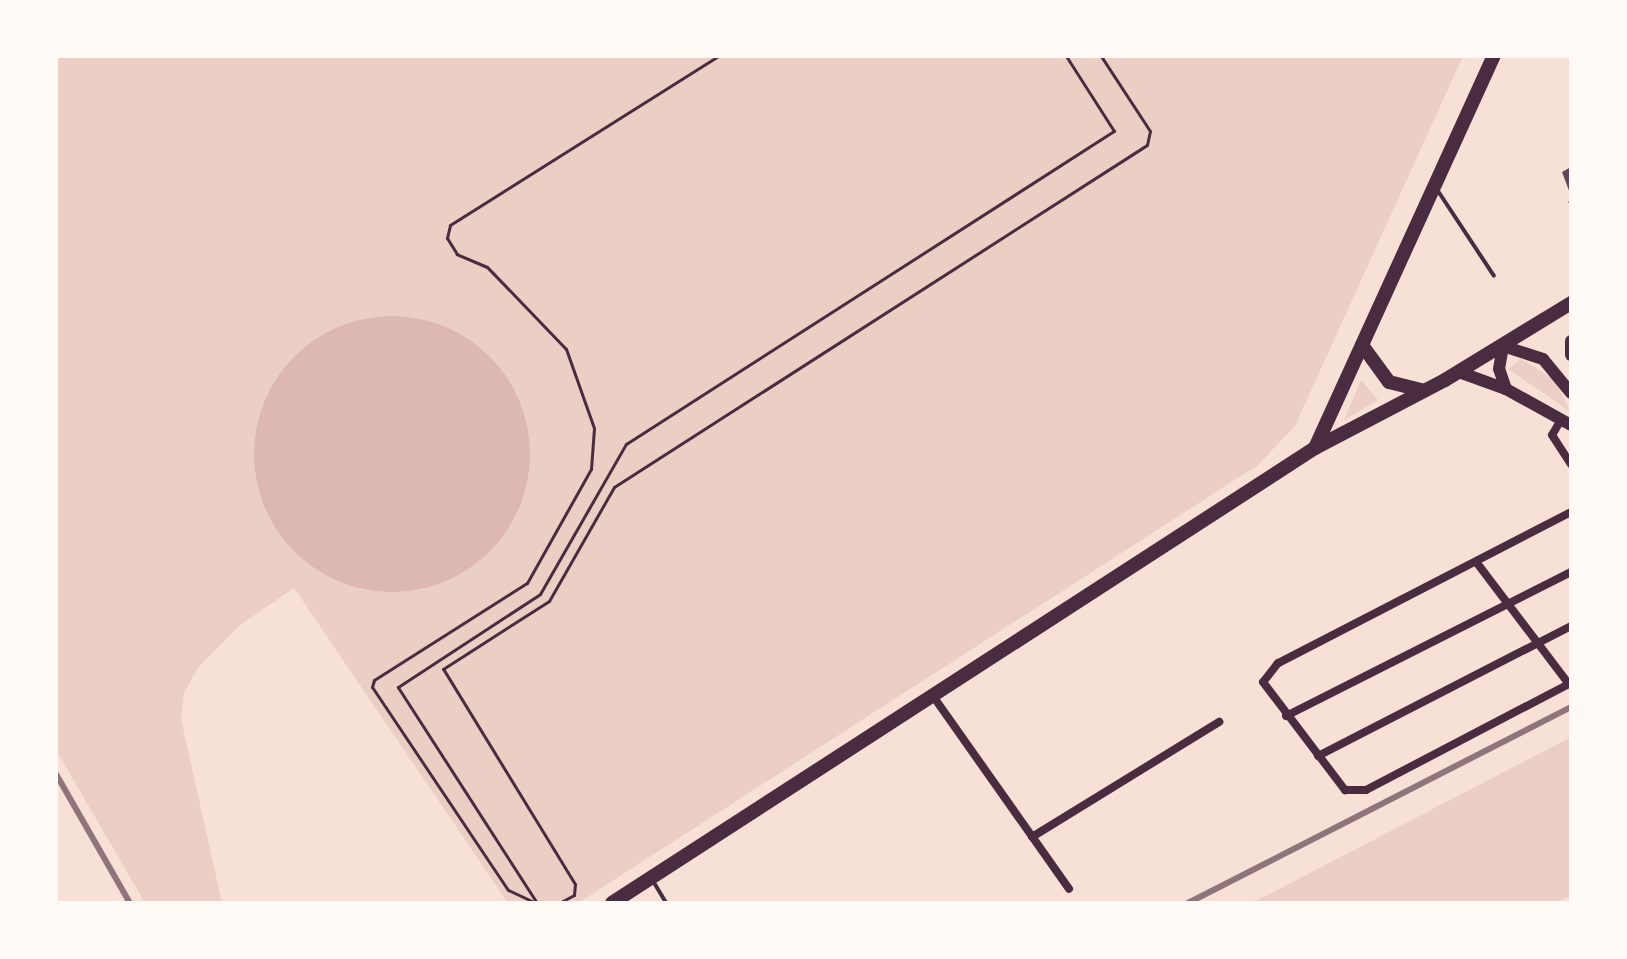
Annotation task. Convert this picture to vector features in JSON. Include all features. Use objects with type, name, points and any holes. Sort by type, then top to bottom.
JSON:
[{"type":"main road","points":[[1315,448],[1494,56]]},
{"type":"main road","points":[[612,903],[1315,448],[1459,372],[1571,303]]},
{"type":"main road","points":[[1571,341],[1571,355]]},
{"type":"main road","points":[[1362,345],[1389,382],[1424,391]]},
{"type":"main road","points":[[1503,346],[1499,369],[1506,389]]},
{"type":"main road","points":[[1503,346],[1543,359],[1571,393]]},
{"type":"main road","points":[[1459,372],[1506,389],[1566,422]]},
{"type":"street","points":[[1566,422],[1552,435],[1571,464]]},
{"type":"street","points":[[1477,563],[1541,642],[1570,684],[1366,790],[1345,790],[1263,682],[1278,663],[1571,512]]},
{"type":"street","points":[[1286,716],[1571,572]]},
{"type":"street","points":[[1318,756],[1571,626]]},
{"type":"street","points":[[933,696],[1069,889]]},
{"type":"street","points":[[1032,837],[1219,722]]},
{"type":"lane","points":[[1435,186],[1494,276]]},
{"type":"lane","points":[[651,879],[666,903]]},
{"type":"path","points":[[536,903],[508,890],[372,687],[374,680],[527,583],[591,469],[594,428],[566,349],[487,267],[457,254],[447,238],[450,225],[718,56]]},
{"type":"path","points":[[536,903],[398,687],[540,594],[626,444],[1114,131],[1066,56]]},
{"type":"path","points":[[559,903],[574,895],[575,884],[443,669],[549,601],[614,487],[1147,145],[1150,131],[1101,56]]},
{"type":"shaded area","points":[[56,56],[1463,56],[1295,426],[1258,465],[578,903],[508,903],[294,588],[240,625],[198,668],[184,693],[181,719],[222,903],[145,903],[56,750]]},
{"type":"shaded area","points":[[392,316],[445,326],[469,339],[490,356],[507,377],[520,401],[530,454],[520,507],[507,531],[490,552],[469,569],[445,582],[392,592],[339,582],[315,569],[294,552],[277,531],[264,507],[254,454],[264,401],[277,377],[294,356],[315,339],[339,326]]},
{"type":"shaded area","points":[[1521,359],[1554,379],[1571,412],[1508,369]]},
{"type":"shaded area","points":[[1361,380],[1378,400],[1344,420]]},
{"type":"shaded area","points":[[1571,737],[1571,896],[1553,903],[1252,903]]},
{"type":"building","points":[[1571,167],[1571,196],[1562,172]]},
{"type":"railway","points":[[1188,903],[1571,707]]},
{"type":"railway","points":[[56,774],[130,903]]}]
